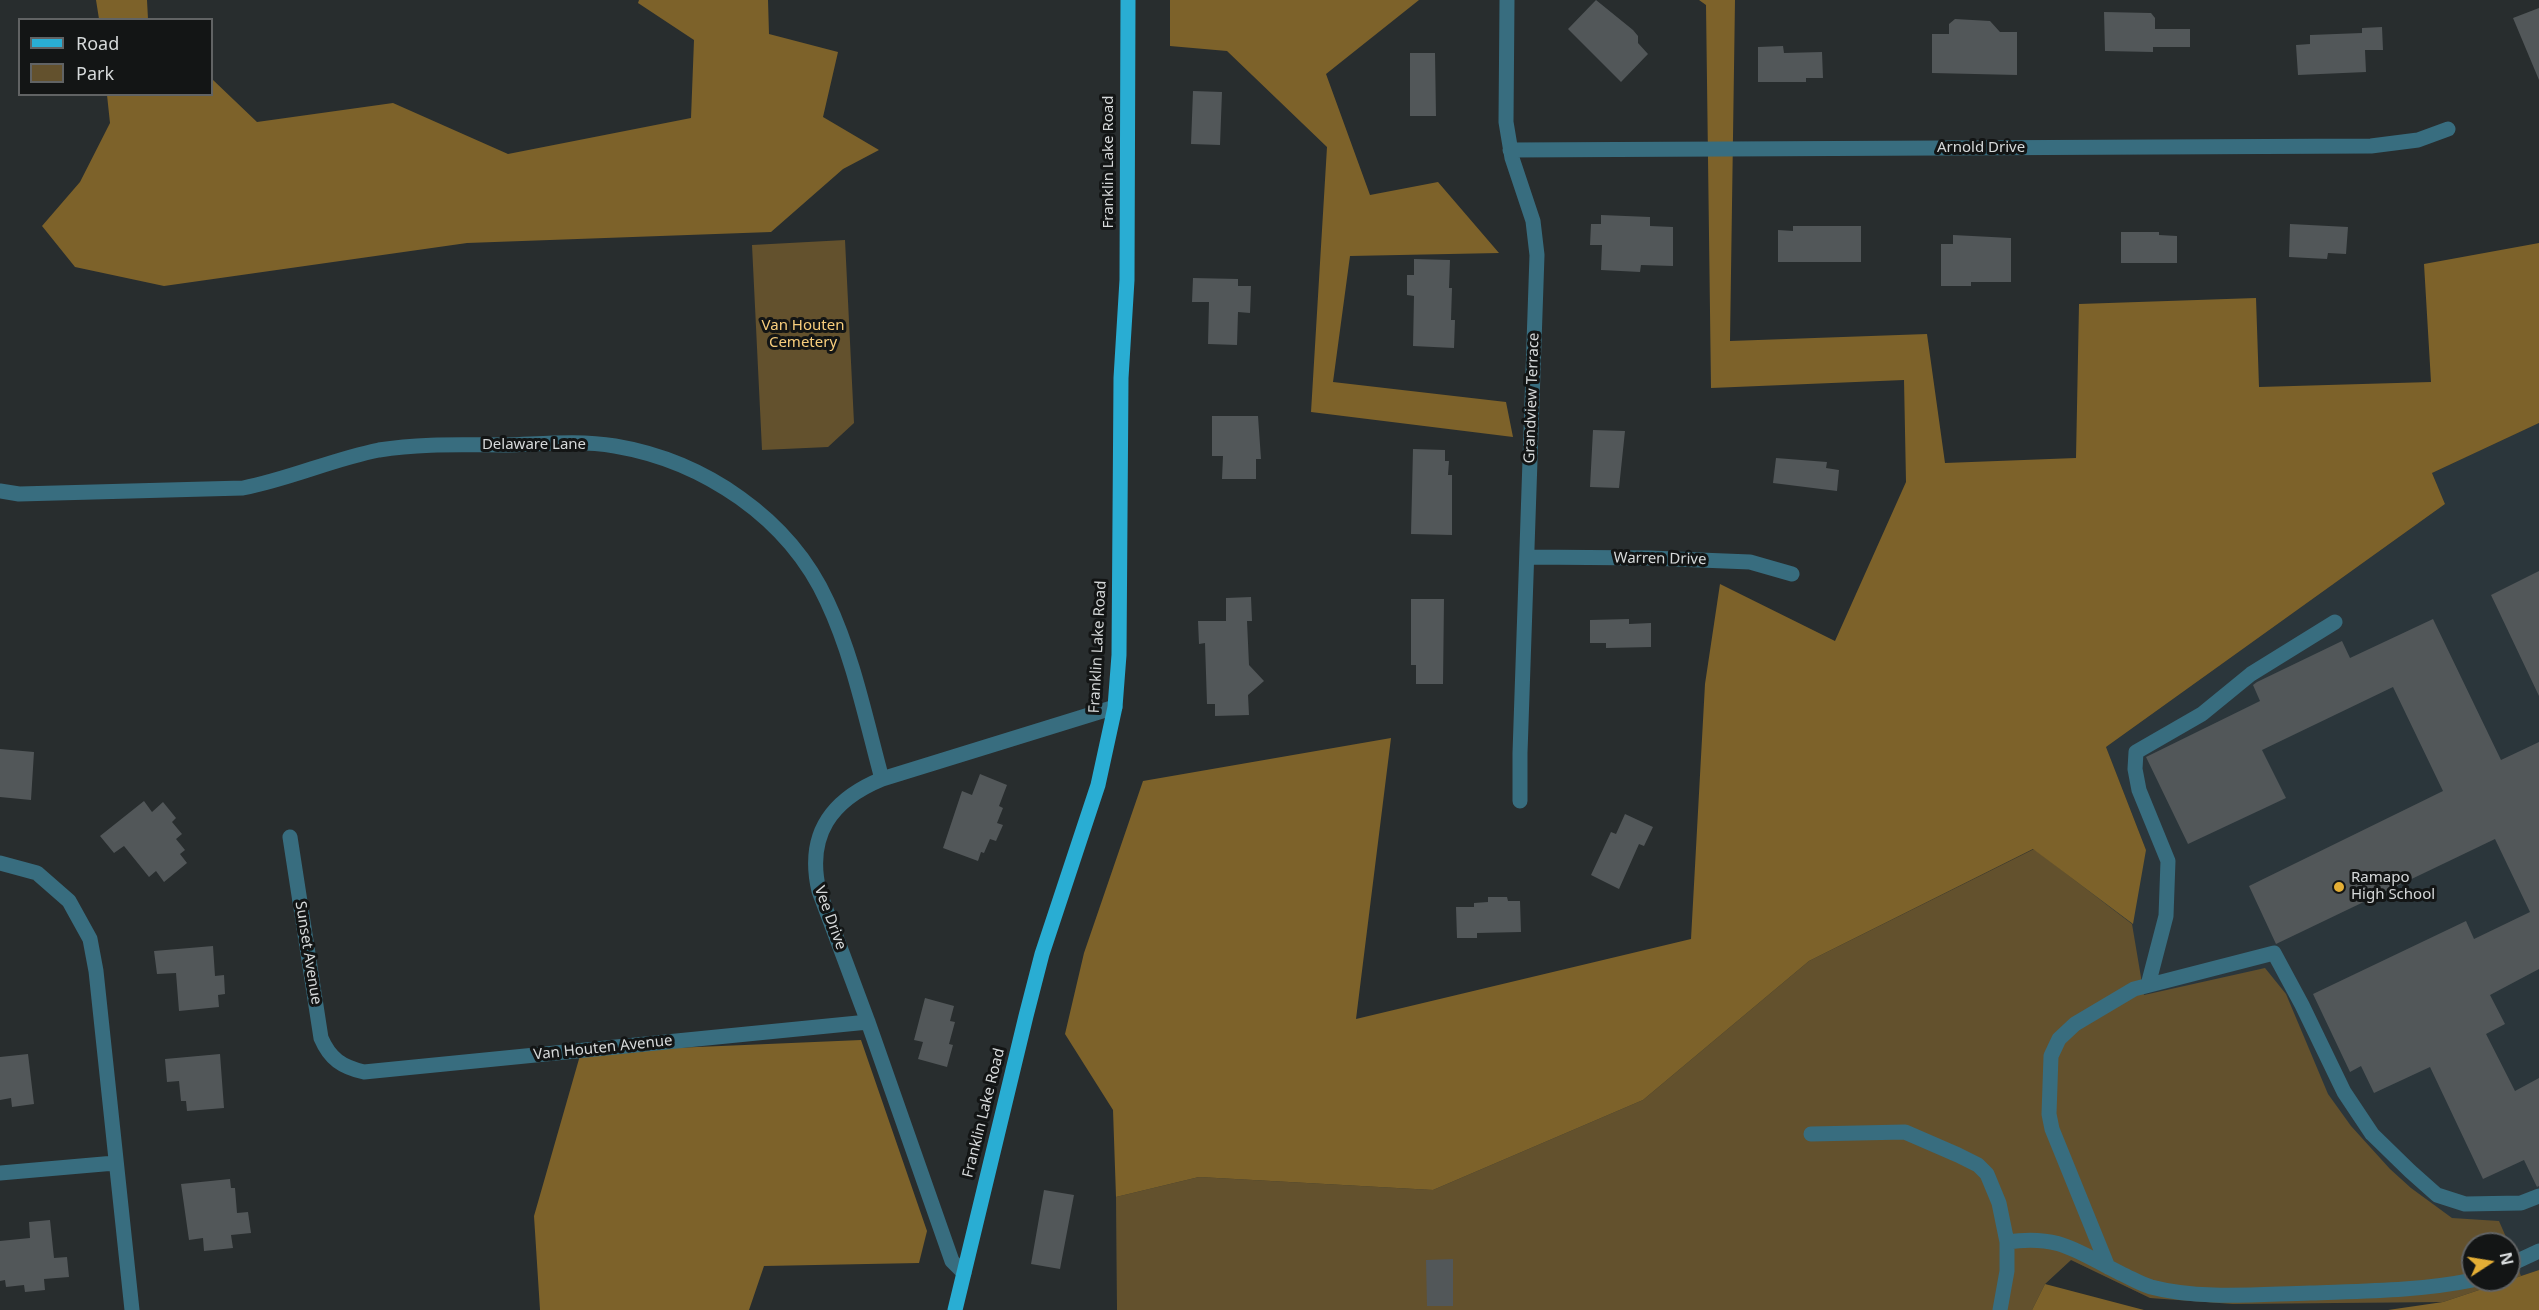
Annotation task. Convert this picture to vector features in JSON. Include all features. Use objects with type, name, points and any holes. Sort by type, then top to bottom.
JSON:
[{"type":"main road","name":"Franklin Lake Road","points":[[955,1310],[1026,1016],[1049,931],[1098,785],[1115,708],[1119,655],[1121,378],[1127,280],[1128,0]]},
{"type":"street","name":"Grandview Terrace","points":[[1507,0],[1506,122],[1510,150],[1533,221],[1537,255],[1520,801]]},
{"type":"street","name":"Arnold Drive","points":[[1510,150],[2371,146],[2418,140],[2448,129]]},
{"type":"street","name":"Delaware Lane","points":[[0,491],[19,494],[243,488],[276,481],[341,459],[379,450],[418,445],[573,443],[614,446],[652,454],[685,466],[749,504],[779,531],[804,562],[827,600],[841,632],[882,779]]},
{"type":"street","name":"Warren Drive","points":[[1527,557],[1750,562],[1792,574]]},
{"type":"street","points":[[2148,985],[2166,916],[2168,861],[2139,790],[2135,770],[2136,752],[2202,714],[2251,674],[2335,622]]},
{"type":"street","name":"Vee Drive","points":[[964,1273],[952,1260],[819,891],[814,871],[815,852],[820,833],[830,816],[845,799],[864,786],[1115,708]]},
{"type":"street","name":"Sunset Avenue","points":[[290,837],[321,1038],[327,1052],[338,1063]]},
{"type":"street","points":[[0,863],[37,873],[69,901],[90,939],[96,971],[132,1310]]},
{"type":"street","points":[[2108,1267],[2052,1129],[2049,1114],[2051,1056],[2059,1039],[2075,1024],[2134,988],[2274,954],[2302,1005],[2344,1092],[2372,1134],[2410,1171],[2437,1195],[2465,1204],[2521,1203],[2539,1196]]},
{"type":"street","name":"Van Houten Avenue","points":[[338,1063],[364,1072],[868,1022]]},
{"type":"street","points":[[1811,1134],[1905,1132],[1978,1165],[1987,1174],[2000,1203],[2007,1242],[2007,1271],[2000,1310]]},
{"type":"street","points":[[0,1173],[115,1163]]},
{"type":"street","points":[[2007,1242],[2042,1239],[2080,1251],[2149,1286],[2179,1292],[2260,1294],[2428,1289],[2461,1282]]},
{"type":"street","points":[[2521,1259],[2539,1251]]},
{"type":"shaded area","points":[[96,0],[147,0],[148,18],[99,18]]},
{"type":"shaded area","points":[[639,0],[768,0],[769,34],[838,52],[823,117],[879,150],[843,169],[771,232],[467,243],[164,286],[75,267],[42,226],[80,182],[110,123],[107,96],[213,96],[213,80],[257,122],[393,103],[508,154],[691,118],[694,40],[638,3]]},
{"type":"shaded area","points":[[1170,0],[1419,0],[1326,74],[1370,195],[1438,182],[1499,253],[1350,256],[1333,382],[1506,402],[1513,437],[1311,412],[1327,147],[1227,51],[1170,46]]},
{"type":"shaded area","points":[[1699,0],[1735,0],[1730,341],[1927,334],[1945,463],[2076,458],[2079,304],[2256,298],[2259,387],[2431,382],[2424,264],[2539,243],[2539,423],[2432,473],[2445,504],[2106,747],[2146,850],[2133,924],[2033,849],[1809,961],[1643,1100],[1433,1190],[1199,1177],[1116,1197],[1113,1110],[1065,1034],[1084,953],[1143,781],[1391,738],[1356,1019],[1691,939],[1705,684],[1720,584],[1835,641],[1906,482],[1904,380],[1711,388],[1706,5]]},
{"type":"shaded area","name":"Ramapo High School","points":[[2539,423],[2539,1270],[2521,1276],[2521,1232],[2461,1232],[2461,1292],[2473,1292],[2443,1302],[2233,1304],[2150,1298],[2071,1260],[2045,1284],[2032,1310],[1117,1310],[1116,1197],[1199,1177],[1433,1190],[1643,1100],[2146,850],[2106,747],[2445,504],[2432,473]]},
{"type":"shaded area","points":[[861,1040],[927,1231],[919,1263],[764,1266],[749,1310],[540,1310],[534,1216],[581,1052]]},
{"type":"shaded area","points":[[2539,1270],[2539,1310],[2388,1310],[2443,1302],[2473,1292],[2521,1292],[2521,1276]]},
{"type":"shaded area","points":[[2045,1284],[2144,1310],[2032,1310]]},
{"type":"green space","name":"Van Houten Cemetery","points":[[845,240],[854,423],[828,447],[762,450],[752,245]]},
{"type":"green space","name":"Ramapo High School","points":[[2034,849],[2132,924],[2144,995],[2265,968],[2286,994],[2328,1094],[2351,1126],[2390,1169],[2411,1188],[2452,1218],[2499,1221],[2504,1232],[2461,1232],[2461,1292],[2473,1292],[2443,1302],[2233,1304],[2150,1298],[2071,1260],[2045,1284],[2032,1310],[1117,1310],[1116,1197],[1199,1177],[1433,1190],[1643,1100],[1809,961]]},
{"type":"building","points":[[1596,0],[1633,30],[1638,36],[1638,43],[1648,54],[1621,82],[1568,29]]},
{"type":"building","points":[[2539,8],[2539,80],[2513,18]]},
{"type":"building","points":[[2104,12],[2151,13],[2155,18],[2155,29],[2190,29],[2190,47],[2153,47],[2153,52],[2105,51]]},
{"type":"building","points":[[1955,19],[1990,21],[2000,32],[2017,32],[2017,75],[1932,73],[1932,34],[1949,34],[1949,24]]},
{"type":"building","points":[[2382,27],[2383,50],[2365,50],[2366,72],[2298,75],[2296,45],[2310,44],[2310,35],[2362,33],[2362,28]]},
{"type":"building","points":[[1783,46],[1784,53],[1822,52],[1823,78],[1806,78],[1806,82],[1758,82],[1758,47]]},
{"type":"building","points":[[1410,53],[1435,53],[1436,116],[1410,116]]},
{"type":"building","points":[[1193,91],[1222,92],[1220,145],[1191,144]]},
{"type":"building","points":[[1601,215],[1650,217],[1650,226],[1673,227],[1673,266],[1641,265],[1640,272],[1601,270],[1602,245],[1590,245],[1591,224],[1601,224]]},
{"type":"building","points":[[2290,224],[2348,227],[2346,254],[2328,253],[2327,259],[2289,257]]},
{"type":"building","points":[[1793,226],[1861,226],[1861,262],[1778,262],[1778,230],[1793,231]]},
{"type":"building","points":[[2121,232],[2159,232],[2159,235],[2177,236],[2177,263],[2121,263]]},
{"type":"building","points":[[1953,235],[2011,238],[2011,282],[1971,282],[1971,286],[1941,286],[1941,244],[1953,244]]},
{"type":"building","points":[[1414,259],[1450,260],[1451,320],[1455,320],[1454,348],[1413,346],[1414,296],[1407,295],[1407,275],[1414,275]]},
{"type":"building","points":[[1193,278],[1238,279],[1238,286],[1251,286],[1250,313],[1238,312],[1237,345],[1208,344],[1209,302],[1192,302]]},
{"type":"building","points":[[1212,416],[1258,416],[1261,459],[1256,459],[1256,479],[1222,479],[1223,456],[1212,456]]},
{"type":"building","points":[[1593,430],[1625,431],[1619,488],[1590,487]]},
{"type":"building","points":[[1413,449],[1445,450],[1445,461],[1449,461],[1448,475],[1452,475],[1452,535],[1411,534]]},
{"type":"building","points":[[1776,458],[1827,462],[1826,468],[1839,470],[1837,491],[1773,483]]},
{"type":"building","points":[[2539,571],[2539,696],[2491,595]]},
{"type":"building","points":[[1251,597],[1252,621],[1247,621],[1249,665],[1264,681],[1248,695],[1249,715],[1215,716],[1215,704],[1207,704],[1205,643],[1199,644],[1198,621],[1226,621],[1226,598]]},
{"type":"building","points":[[1411,599],[1444,599],[1443,684],[1416,684],[1416,665],[1411,665]]},
{"type":"building","points":[[1629,619],[1629,624],[1651,623],[1651,647],[1606,648],[1606,643],[1590,643],[1590,620]]},
{"type":"building","points":[[2433,619],[2501,760],[2539,742],[2539,969],[2490,995],[2505,1024],[2486,1034],[2515,1091],[2539,1078],[2539,1186],[2537,1187],[2524,1160],[2483,1179],[2430,1067],[2374,1093],[2361,1066],[2350,1072],[2313,994],[2466,921],[2474,939],[2530,912],[2495,839],[2276,944],[2249,886],[2443,791],[2393,687],[2262,750],[2286,798],[2188,844],[2146,757],[2260,701],[2253,685],[2257,682],[2342,641],[2350,658]]},
{"type":"building","points":[[0,749],[34,752],[31,800],[0,797]]},
{"type":"building","points":[[980,774],[1007,785],[999,806],[1003,808],[997,823],[1003,825],[996,841],[990,839],[978,861],[943,848],[962,791],[972,795]]},
{"type":"building","points":[[144,801],[152,812],[163,802],[176,818],[172,822],[182,834],[176,839],[185,850],[180,854],[187,863],[164,882],[156,871],[149,877],[124,846],[114,853],[100,836]]},
{"type":"building","points":[[1625,814],[1653,827],[1644,846],[1639,844],[1619,889],[1591,875],[1611,832],[1616,834]]},
{"type":"building","points":[[1488,897],[1507,897],[1508,901],[1520,901],[1521,932],[1477,933],[1477,938],[1457,938],[1456,907],[1474,907],[1474,903],[1488,902]]},
{"type":"building","points":[[213,946],[215,976],[224,975],[225,994],[218,995],[219,1007],[179,1011],[176,973],[157,974],[154,951]]},
{"type":"building","points":[[925,998],[954,1006],[950,1021],[955,1022],[949,1044],[953,1045],[947,1067],[918,1059],[923,1042],[914,1040]]},
{"type":"building","points":[[28,1054],[34,1104],[12,1107],[11,1098],[0,1100],[0,1057]]},
{"type":"building","points":[[220,1054],[224,1108],[187,1111],[186,1101],[181,1101],[179,1081],[167,1082],[165,1059]]},
{"type":"building","points":[[230,1179],[231,1188],[235,1188],[237,1213],[248,1212],[251,1233],[231,1235],[233,1248],[204,1251],[203,1238],[189,1240],[181,1184]]},
{"type":"building","points":[[1044,1190],[1074,1195],[1060,1269],[1031,1264]]},
{"type":"building","points":[[50,1220],[54,1258],[67,1257],[69,1277],[44,1279],[45,1290],[25,1292],[24,1285],[6,1287],[5,1280],[0,1281],[0,1241],[30,1238],[29,1222]]},
{"type":"building","points":[[1453,1259],[1453,1306],[1427,1306],[1426,1260]]},
{"type":"place","name":"Ramapo High School","points":[[2339,887]]}]
